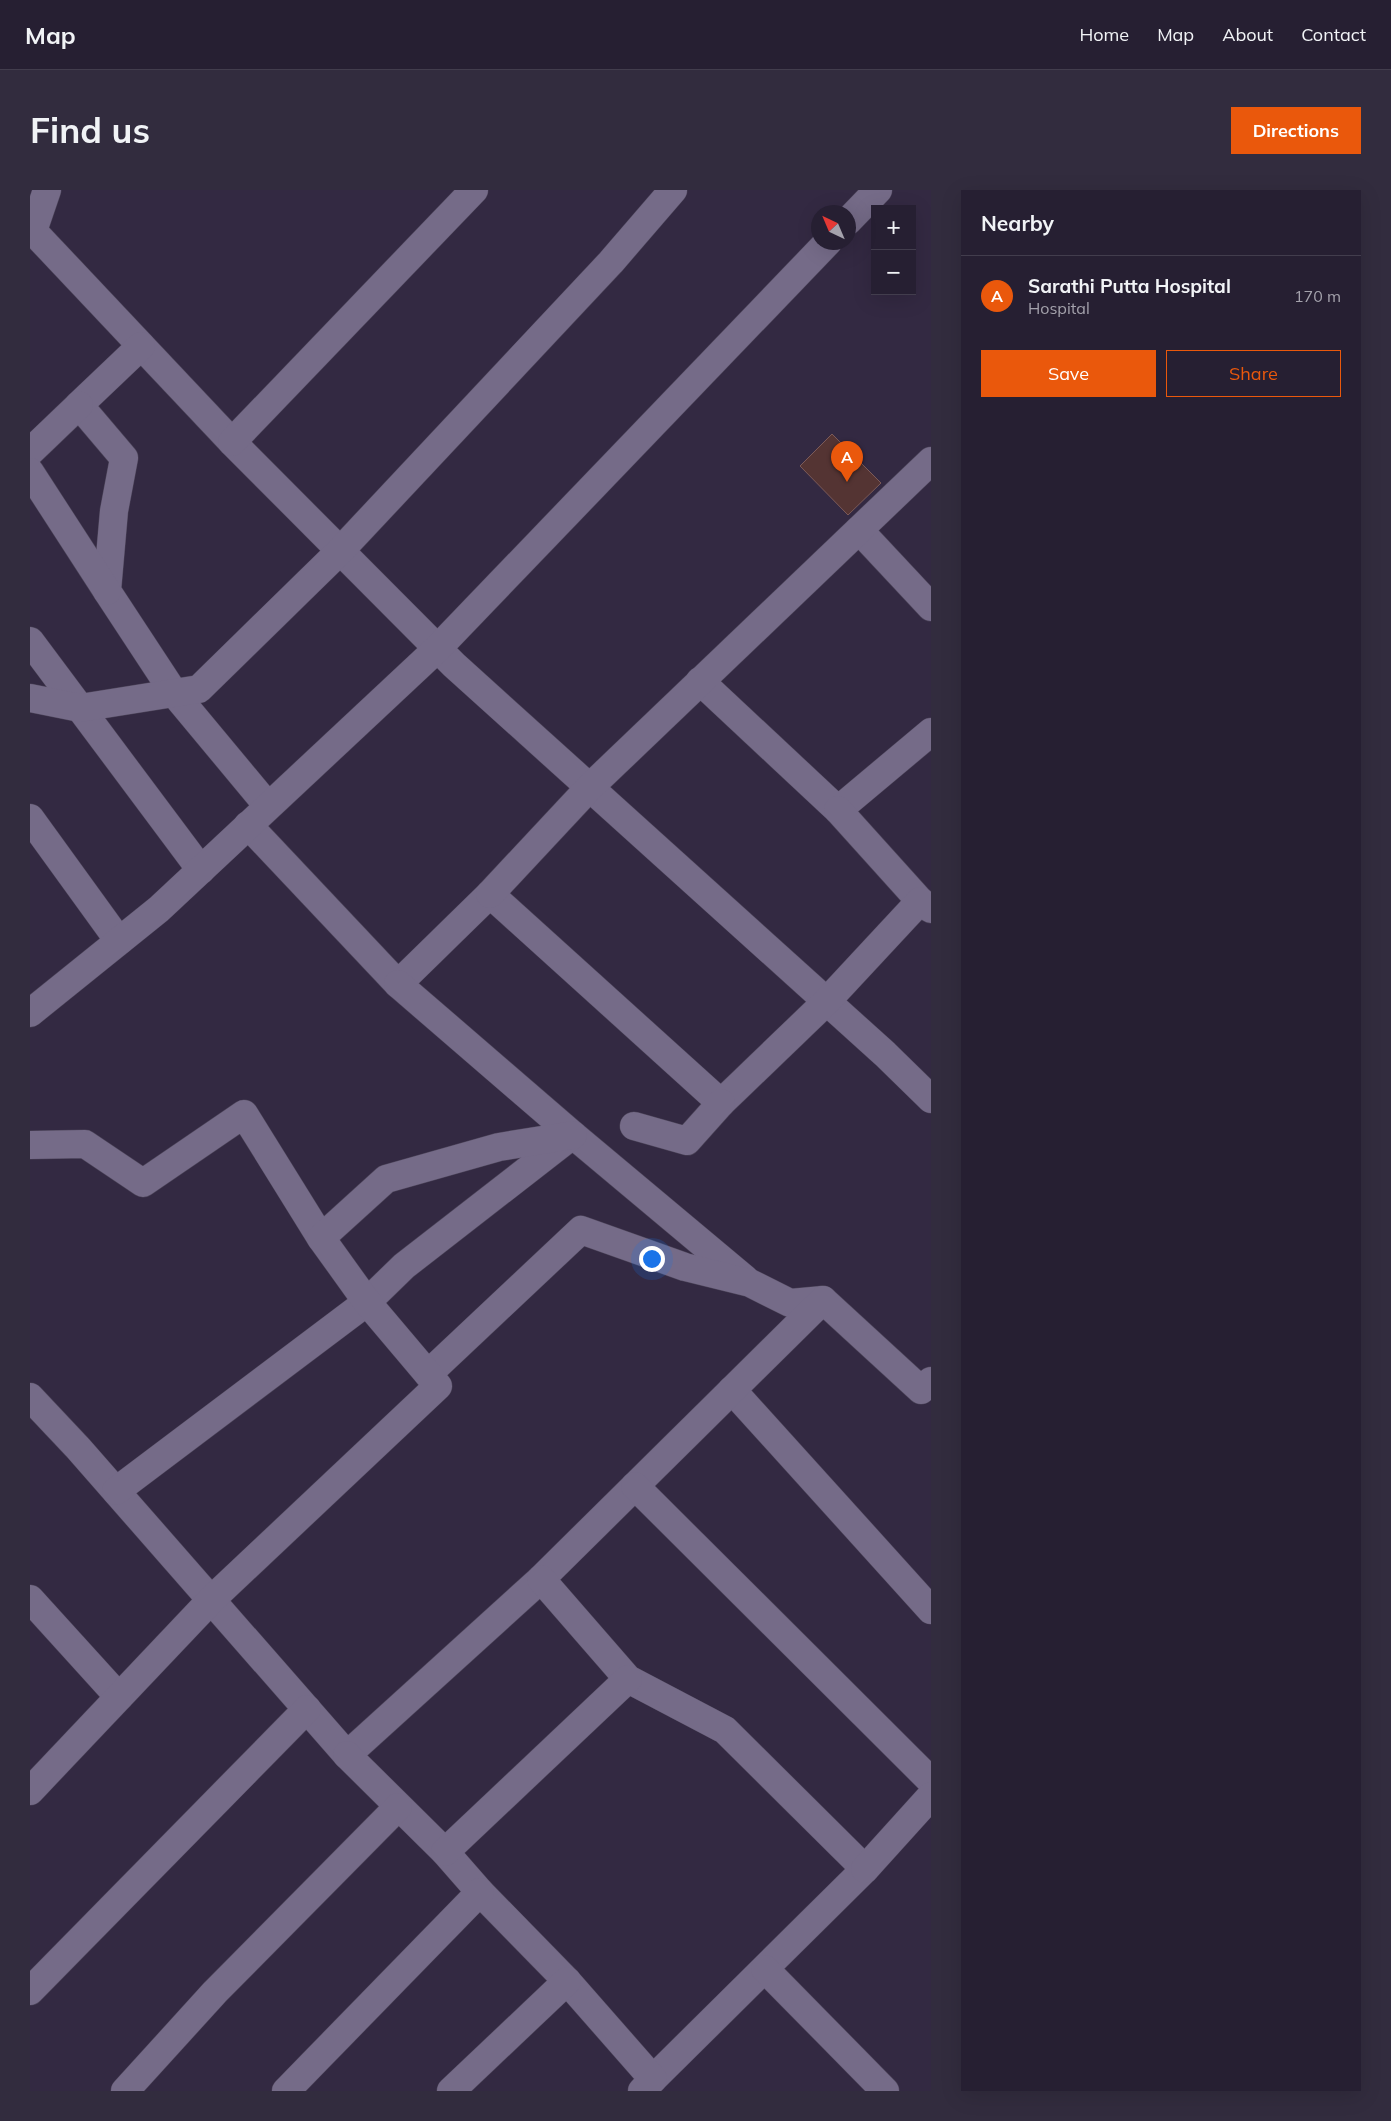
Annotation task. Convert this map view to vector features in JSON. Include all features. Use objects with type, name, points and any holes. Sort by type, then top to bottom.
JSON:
[{"type":"street","points":[[47,190],[33,231],[232,442],[438,648],[589,788],[885,1054],[931,1099]]},
{"type":"street","points":[[232,442],[474,190]]},
{"type":"street","points":[[30,698],[80,708],[199,689],[340,551],[611,262],[673,190]]},
{"type":"street","points":[[856,213],[878,190]]},
{"type":"street","points":[[33,1003],[119,941],[159,909],[438,648],[820,250]]},
{"type":"street","points":[[30,452],[142,346]]},
{"type":"street","points":[[78,405],[124,458],[114,511],[107,592]]},
{"type":"street","points":[[398,984],[490,894],[589,788],[931,461]]},
{"type":"street","points":[[30,472],[174,693],[268,806]]},
{"type":"street","points":[[859,530],[931,607]]},
{"type":"street","points":[[30,641],[201,870]]},
{"type":"street","points":[[634,1126],[687,1141],[721,1103],[926,905],[838,810],[700,681]]},
{"type":"street","points":[[838,810],[931,732]]},
{"type":"street","points":[[30,818],[119,941]]},
{"type":"street","points":[[248,825],[398,984],[573,1135],[750,1283]]},
{"type":"street","points":[[490,894],[721,1103]]},
{"type":"street","points":[[30,1145],[85,1144],[143,1183],[244,1114],[321,1238],[367,1302],[438,1386],[212,1600],[119,1697],[34,1778]]},
{"type":"street","points":[[321,1238],[386,1179],[499,1146],[573,1135]]},
{"type":"street","points":[[116,1491],[367,1302],[404,1266],[573,1135]]},
{"type":"street","points":[[428,1374],[581,1230],[685,1267],[750,1283],[790,1302],[823,1300],[928,1391]]},
{"type":"street","points":[[347,1755],[540,1580],[823,1300]]},
{"type":"street","points":[[732,1390],[931,1610]]},
{"type":"street","points":[[30,1397],[116,1491],[347,1755],[445,1852],[480,1892],[567,1981],[648,2085],[865,1869],[931,1796]]},
{"type":"street","points":[[635,1486],[931,1781]]},
{"type":"street","points":[[540,1580],[628,1679],[725,1730],[865,1869]]},
{"type":"street","points":[[30,1599],[119,1697]]},
{"type":"street","points":[[445,1852],[628,1679]]},
{"type":"street","points":[[30,1991],[307,1709]]},
{"type":"street","points":[[125,2091],[215,1992],[398,1807]]},
{"type":"street","points":[[286,2091],[480,1892]]},
{"type":"street","points":[[765,1969],[885,2091]]},
{"type":"street","points":[[452,2091],[567,1981]]},
{"type":"building","points":[[832,434],[881,483],[848,515],[800,466]]},
{"type":"place","name":"Sarathi Putta Hospital","points":[[847,482]]}]
